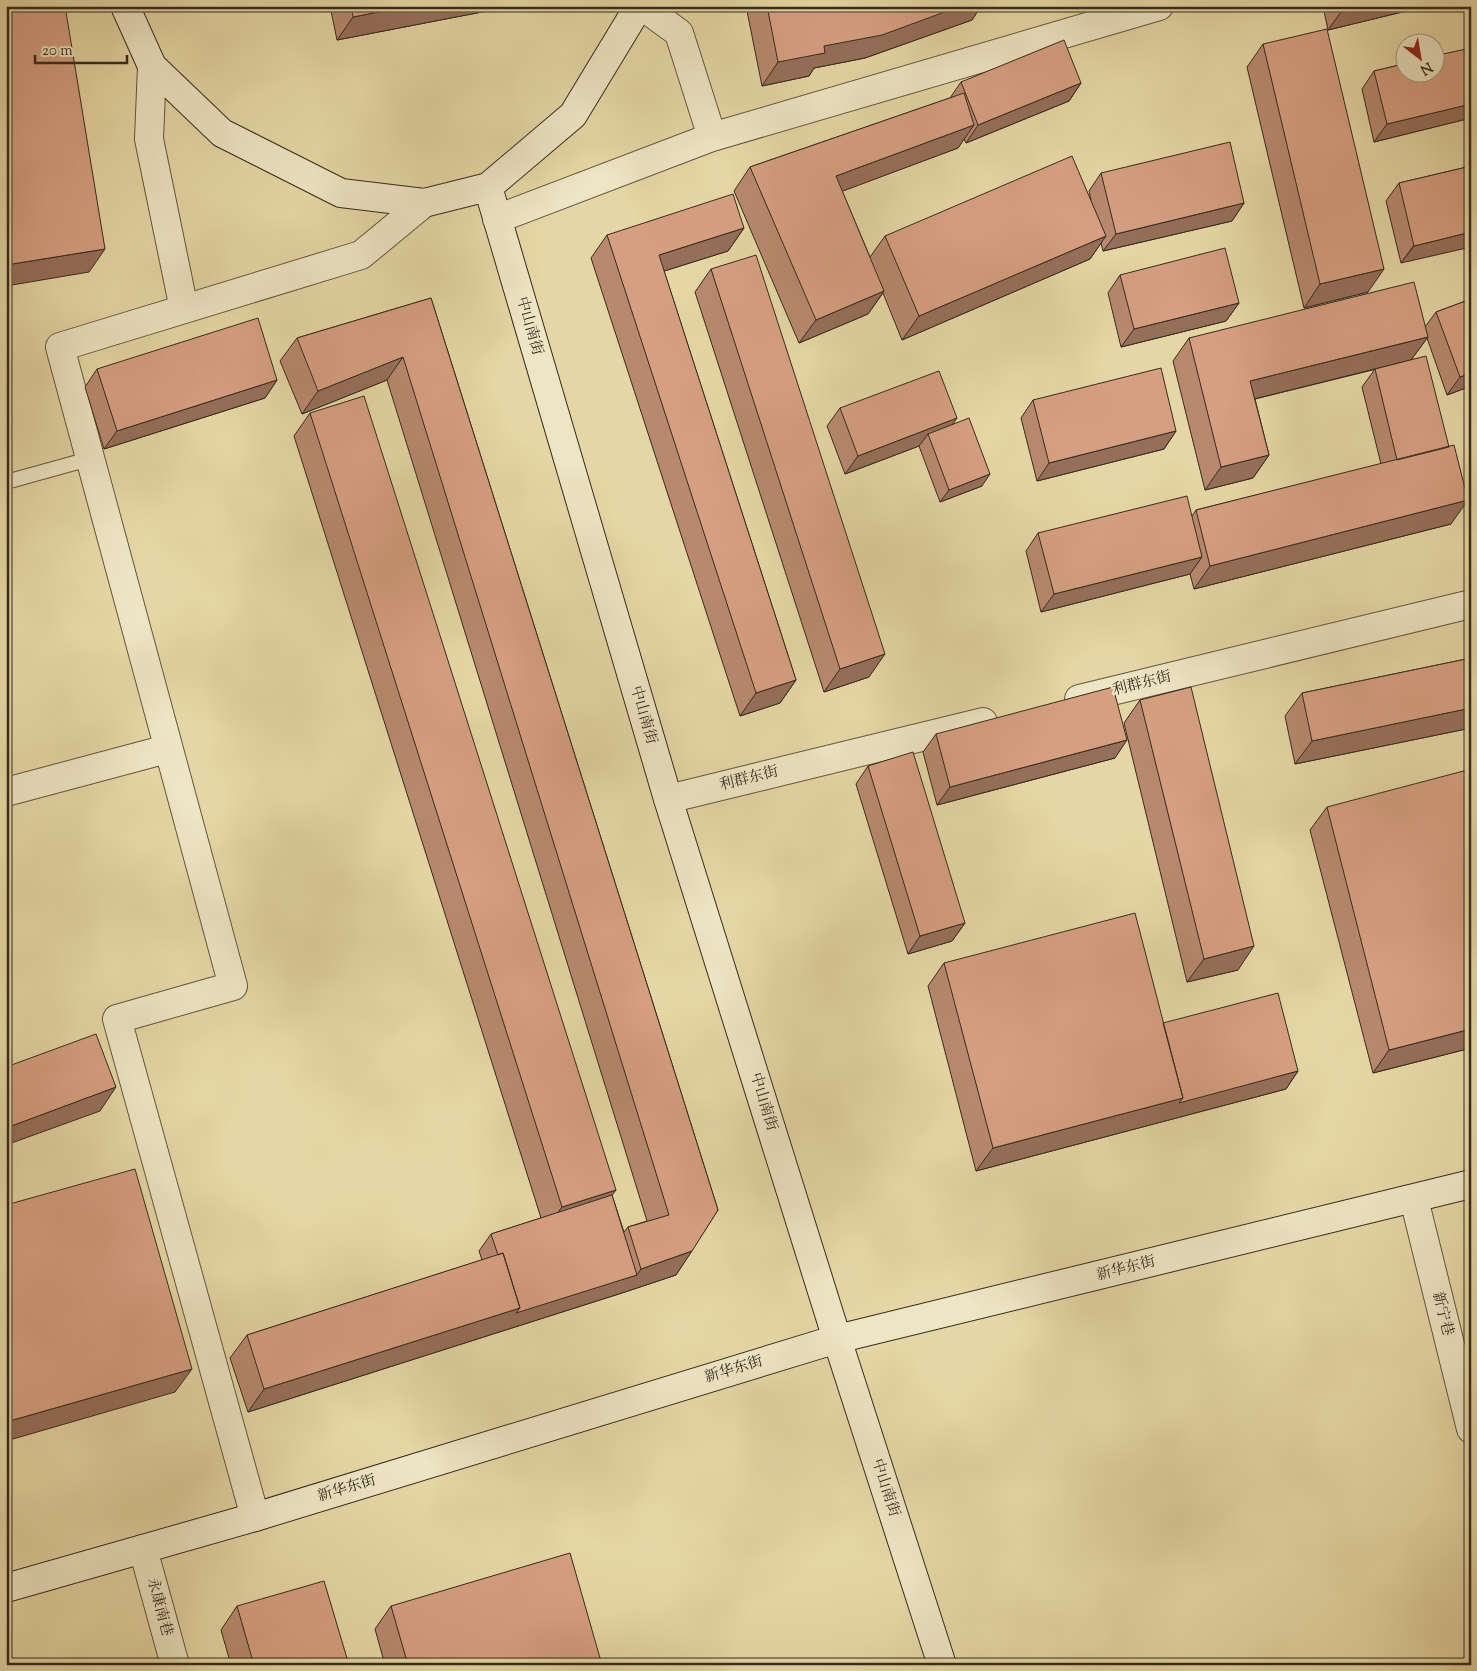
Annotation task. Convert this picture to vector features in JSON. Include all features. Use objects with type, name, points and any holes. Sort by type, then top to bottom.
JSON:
[{"type":"street","points":[[125,6],[152,66],[222,133],[341,193],[424,203],[488,187],[573,115],[640,6],[679,33],[712,137]]},
{"type":"street","points":[[497,219],[712,137],[1159,6]]},
{"type":"street","points":[[152,66],[149,139],[184,309]]},
{"type":"street","name":"中山南街","points":[[488,187],[668,799],[837,1339],[942,1665]]},
{"type":"street","points":[[255,1517],[117,1020],[233,986],[167,749],[60,347],[361,255],[424,203]]},
{"type":"street","name":"利群东街","points":[[1055,705],[1471,604]]},
{"type":"street","name":"利群东街","points":[[668,799],[1007,717]]},
{"type":"street","points":[[6,792],[167,749]]},
{"type":"street","name":"新华东街","points":[[6,1588],[255,1517],[837,1339],[1471,1184]]},
{"type":"street","name":"新宁巷","points":[[1414,1199],[1471,1429]]},
{"type":"street","name":"永康南巷","points":[[143,1549],[175,1665]]},
{"type":"lane","points":[[6,482],[90,459]]},
{"type":"building","points":[[6,6],[65,6],[105,249],[6,265]]},
{"type":"building","points":[[351,6],[409,6],[353,17]]},
{"type":"building","points":[[767,6],[961,6],[882,35],[824,46],[825,53],[778,62]]},
{"type":"building","points":[[1340,6],[1365,6],[1341,12]]},
{"type":"building","points":[[1327,29],[1384,269],[1320,284],[1263,44]]},
{"type":"building","points":[[1064,40],[1081,83],[978,125],[961,82]]},
{"type":"building","points":[[1471,48],[1471,104],[1387,124],[1374,71],[1394,66],[1394,82],[1444,82],[1444,54]]},
{"type":"building","points":[[964,93],[974,125],[836,176],[884,291],[816,320],[750,167]]},
{"type":"building","points":[[1230,142],[1244,203],[1116,234],[1101,173]]},
{"type":"building","points":[[1072,156],[1106,236],[919,316],[885,236]]},
{"type":"building","points":[[1471,166],[1471,232],[1414,246],[1399,183]]},
{"type":"building","points":[[733,194],[744,228],[659,255],[796,680],[756,693],[607,235]]},
{"type":"building","points":[[1225,248],[1239,303],[1134,329],[1120,275]]},
{"type":"building","points":[[756,255],[885,654],[840,669],[711,269]]},
{"type":"building","points":[[1414,282],[1428,337],[1250,381],[1269,455],[1221,467],[1189,338]]},
{"type":"building","points":[[431,298],[718,1210],[692,1251],[641,1269],[628,1227],[669,1215],[403,357],[318,391],[297,338]]},
{"type":"building","points":[[1471,299],[1471,373],[1460,377],[1436,312]]},
{"type":"building","points":[[258,318],[277,380],[117,431],[97,369]]},
{"type":"building","points":[[1426,356],[1449,447],[1397,460],[1375,369]]},
{"type":"building","points":[[1161,368],[1176,431],[1049,463],[1033,400]]},
{"type":"building","points":[[939,371],[957,418],[858,456],[840,408]]},
{"type":"building","points":[[364,396],[616,1190],[562,1207],[310,413]]},
{"type":"building","points":[[969,418],[990,474],[949,490],[928,434]]},
{"type":"building","points":[[1454,445],[1468,500],[1210,566],[1196,510]]},
{"type":"building","points":[[1187,496],[1202,557],[1054,594],[1038,533]]},
{"type":"building","points":[[1471,658],[1471,708],[1312,741],[1302,693]]},
{"type":"building","points":[[1113,687],[1127,740],[950,787],[936,734]]},
{"type":"building","points":[[1191,687],[1254,946],[1204,959],[1140,700]]},
{"type":"building","points":[[913,752],[965,923],[920,936],[868,766]]},
{"type":"building","points":[[1471,769],[1471,1029],[1389,1050],[1327,807]]},
{"type":"building","points":[[1135,913],[1183,1098],[993,1148],[944,963]]},
{"type":"building","points":[[1278,993],[1298,1071],[1179,1103],[1183,1098],[1163,1023]]},
{"type":"building","points":[[96,1034],[116,1087],[6,1128],[6,1067]]},
{"type":"building","points":[[135,1169],[192,1369],[6,1422],[6,1205]]},
{"type":"building","points":[[612,1195],[637,1275],[516,1313],[520,1308],[503,1253],[498,1255],[491,1234]]},
{"type":"building","points":[[503,1253],[520,1308],[264,1389],[247,1335]]},
{"type":"building","points":[[570,1553],[602,1665],[408,1665],[391,1606]]},
{"type":"building","points":[[324,1581],[349,1665],[254,1665],[237,1606]]}]
